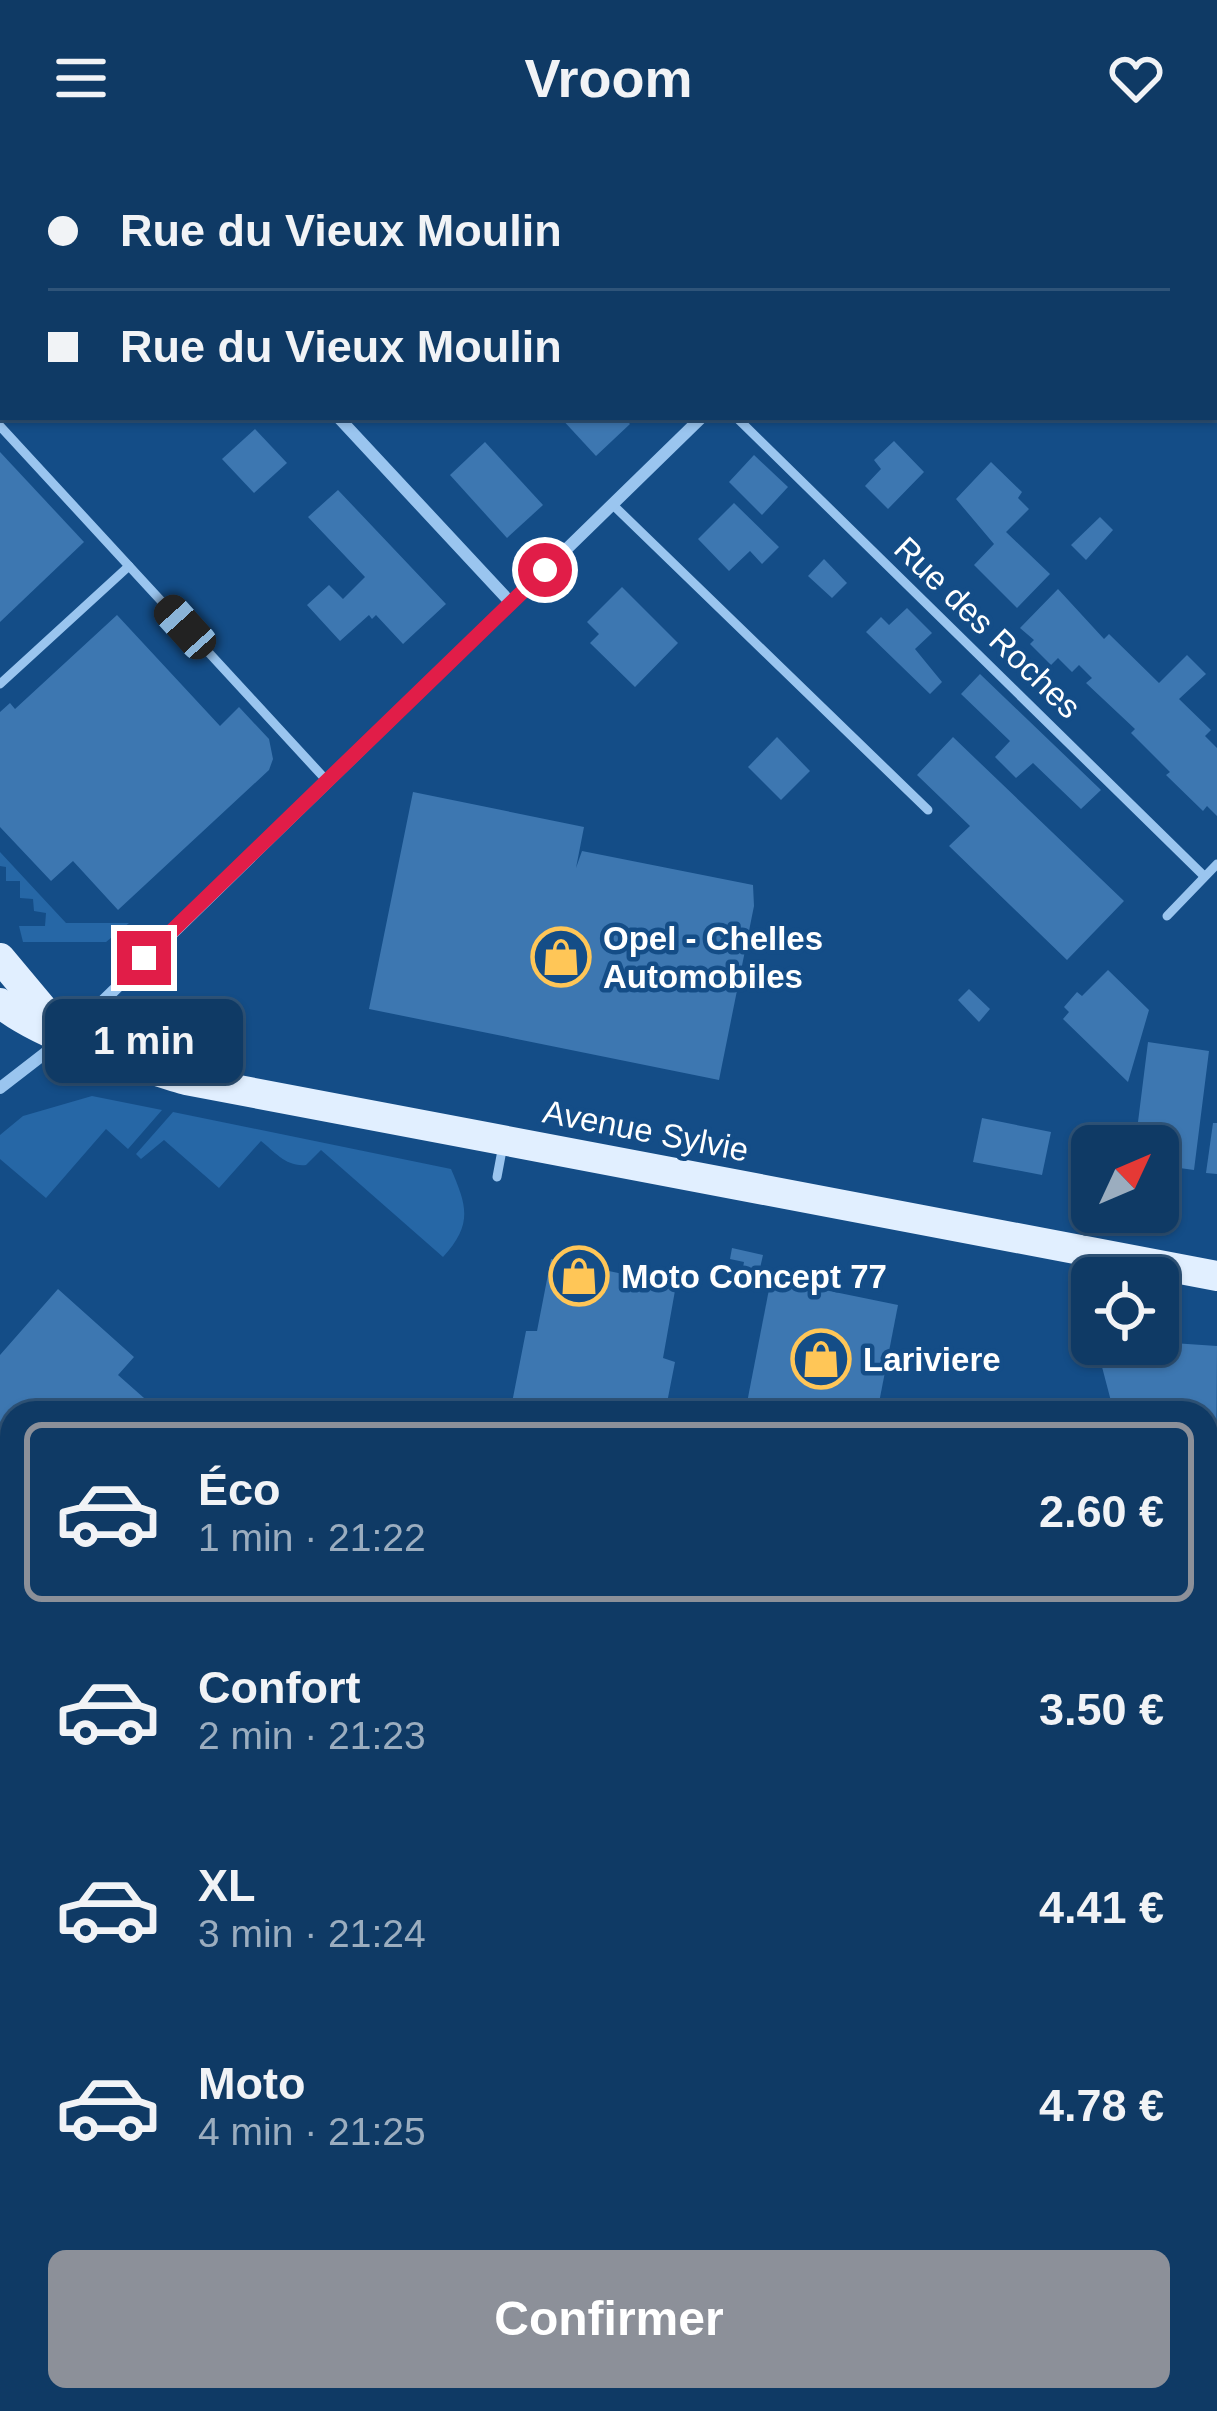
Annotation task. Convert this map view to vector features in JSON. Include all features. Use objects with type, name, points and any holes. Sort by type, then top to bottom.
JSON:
[{"type":"main road","name":"Avenue Sylvie","points":[[0,958],[66,1037]]},
{"type":"main road","name":"Avenue Sylvie","points":[[0,1004],[14,1015],[112,1057],[186,1080],[1217,1276]]},
{"type":"street","points":[[341,420],[512,603]]},
{"type":"street","points":[[0,1088],[66,1037],[699,420]]},
{"type":"lane","name":"Rue des Roches","points":[[739,420],[1203,875]]},
{"type":"lane","points":[[0,426],[328,782]]},
{"type":"lane","points":[[612,504],[928,810]]},
{"type":"lane","points":[[0,684],[129,566]]},
{"type":"lane","points":[[1167,916],[1217,864]]},
{"type":"lane","points":[[497,1178],[504,1140]]},
{"type":"shaded area","points":[[0,852],[66,923],[129,923],[106,942],[23,942],[19,926],[45,926],[46,913],[34,911],[33,899],[20,898],[20,881],[6,881]]},
{"type":"shaded area","points":[[92,1096],[162,1110],[128,1149],[106,1129],[46,1198],[0,1159],[0,1135],[23,1116]]},
{"type":"shaded area","points":[[173,1112],[451,1169],[463,1204],[459,1235],[443,1257],[321,1150],[306,1165],[292,1164],[261,1141],[219,1188],[164,1140],[141,1159],[136,1154]]},
{"type":"building","points":[[563,420],[626,420],[630,424],[596,456]]},
{"type":"building","points":[[255,429],[287,463],[254,493],[222,459]]},
{"type":"building","points":[[894,441],[924,472],[888,509],[865,486],[881,469],[874,460]]},
{"type":"building","points":[[485,442],[543,505],[507,538],[450,475]]},
{"type":"building","points":[[0,452],[84,542],[0,622]]},
{"type":"building","points":[[754,455],[788,487],[762,515],[729,482]]},
{"type":"building","points":[[991,462],[1022,492],[1018,498],[1029,509],[1006,532],[1050,574],[1017,608],[974,565],[994,544],[956,499]]},
{"type":"building","points":[[338,490],[446,604],[403,644],[376,615],[372,619],[369,615],[340,641],[307,605],[329,585],[343,599],[365,577],[308,517]]},
{"type":"building","points":[[734,503],[779,547],[762,564],[750,551],[729,571],[698,539]]},
{"type":"building","points":[[1100,517],[1113,530],[1086,560],[1071,545]]},
{"type":"building","points":[[824,559],[847,583],[832,598],[808,576]]},
{"type":"building","points":[[622,587],[678,643],[635,687],[590,643],[599,634],[587,622]]},
{"type":"building","points":[[1058,589],[1104,639],[1109,634],[1159,683],[1187,655],[1206,674],[1179,699],[1211,730],[1205,736],[1217,748],[1217,816],[1207,806],[1203,811],[1166,775],[1170,772],[1131,733],[1135,729],[1086,683],[1092,678],[1079,665],[1072,672],[1058,658],[1051,665],[1030,644],[1034,640],[1020,628]]},
{"type":"building","points":[[907,608],[932,633],[915,649],[942,682],[930,694],[866,632],[881,617],[889,625]]},
{"type":"building","points":[[117,615],[220,726],[239,707],[269,739],[273,759],[269,770],[118,910],[73,861],[51,881],[0,827],[0,712],[10,703],[15,709]]},
{"type":"building","points":[[980,674],[1101,790],[1081,809],[1033,763],[1016,778],[995,757],[1010,741],[961,694]]},
{"type":"building","points":[[777,737],[810,771],[781,800],[748,767]]},
{"type":"building","points":[[953,737],[1124,901],[1067,960],[949,846],[970,826],[917,775]]},
{"type":"building","name":"Opel - Chelles Automobiles","points":[[413,792],[584,827],[576,868],[582,851],[753,885],[754,906],[719,1080],[369,1009]]},
{"type":"building","points":[[1108,970],[1149,1010],[1128,1082],[1063,1019],[1069,1012],[1064,1007],[1077,992],[1082,996]]},
{"type":"building","points":[[969,989],[990,1009],[979,1022],[958,1000]]},
{"type":"building","points":[[1148,1042],[1209,1051],[1194,1170],[1179,1168],[1179,1125],[1138,1125]]},
{"type":"building","points":[[982,1118],[1051,1132],[1042,1175],[973,1162]]},
{"type":"building","points":[[1213,1123],[1217,1123],[1217,1174],[1206,1173]]},
{"type":"building","points":[[732,1248],[763,1255],[758,1277],[742,1273],[744,1262],[730,1259]]},
{"type":"building","points":[[551,1259],[676,1285],[663,1358],[675,1362],[667,1401],[512,1401],[526,1331],[537,1331]]},
{"type":"building","name":"Lariviere","points":[[771,1279],[898,1305],[879,1401],[747,1401]]},
{"type":"building","points":[[58,1289],[134,1357],[118,1375],[147,1401],[0,1401],[0,1355]]},
{"type":"building","points":[[1179,1343],[1217,1346],[1217,1401],[1111,1401],[1102,1365],[1179,1365]]},
{"type":"place","name":"Opel - Chelles Automobiles","points":[[561,957]]},
{"type":"place","name":"Moto Concept 77","points":[[579,1276]]},
{"type":"place","name":"Lariviere","points":[[821,1359]]},
{"type":"route","points":[[144,958],[545,570]]}]
